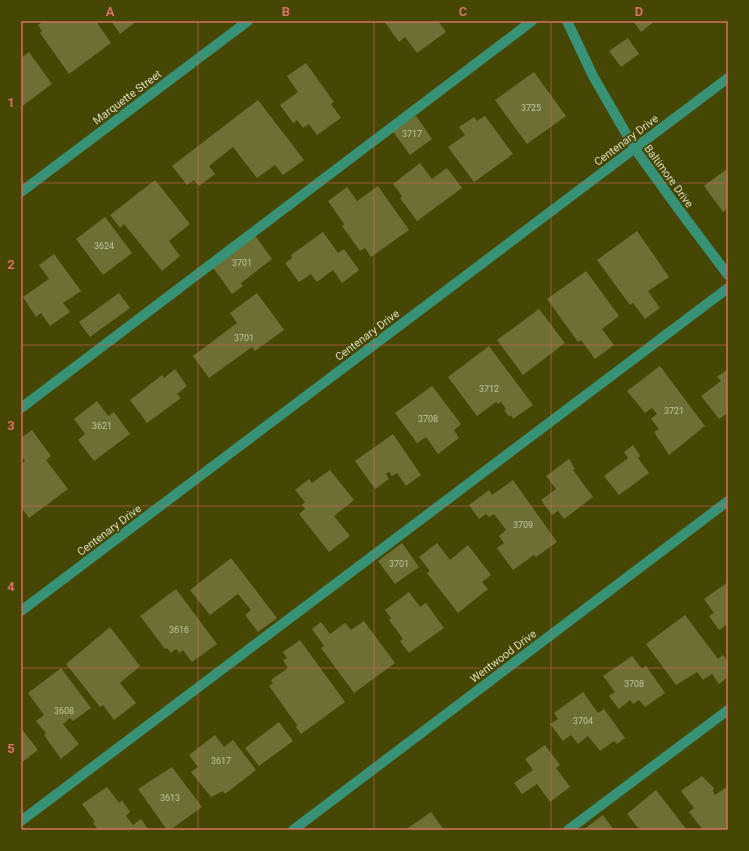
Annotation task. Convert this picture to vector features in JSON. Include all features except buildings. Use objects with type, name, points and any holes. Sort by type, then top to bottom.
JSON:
[{"type":"street","name":"Marquette Street","points":[[21,192],[248,21]]},
{"type":"street","points":[[21,408],[532,21]]},
{"type":"street","name":"Baltimore Drive","points":[[567,21],[592,76],[635,149],[728,275]]},
{"type":"street","name":"Centenary Drive","points":[[21,612],[728,78]]},
{"type":"street","points":[[21,821],[728,288]]},
{"type":"street","name":"Wentwood Drive","points":[[293,830],[728,500]]},
{"type":"street","points":[[568,830],[728,710]]}]
